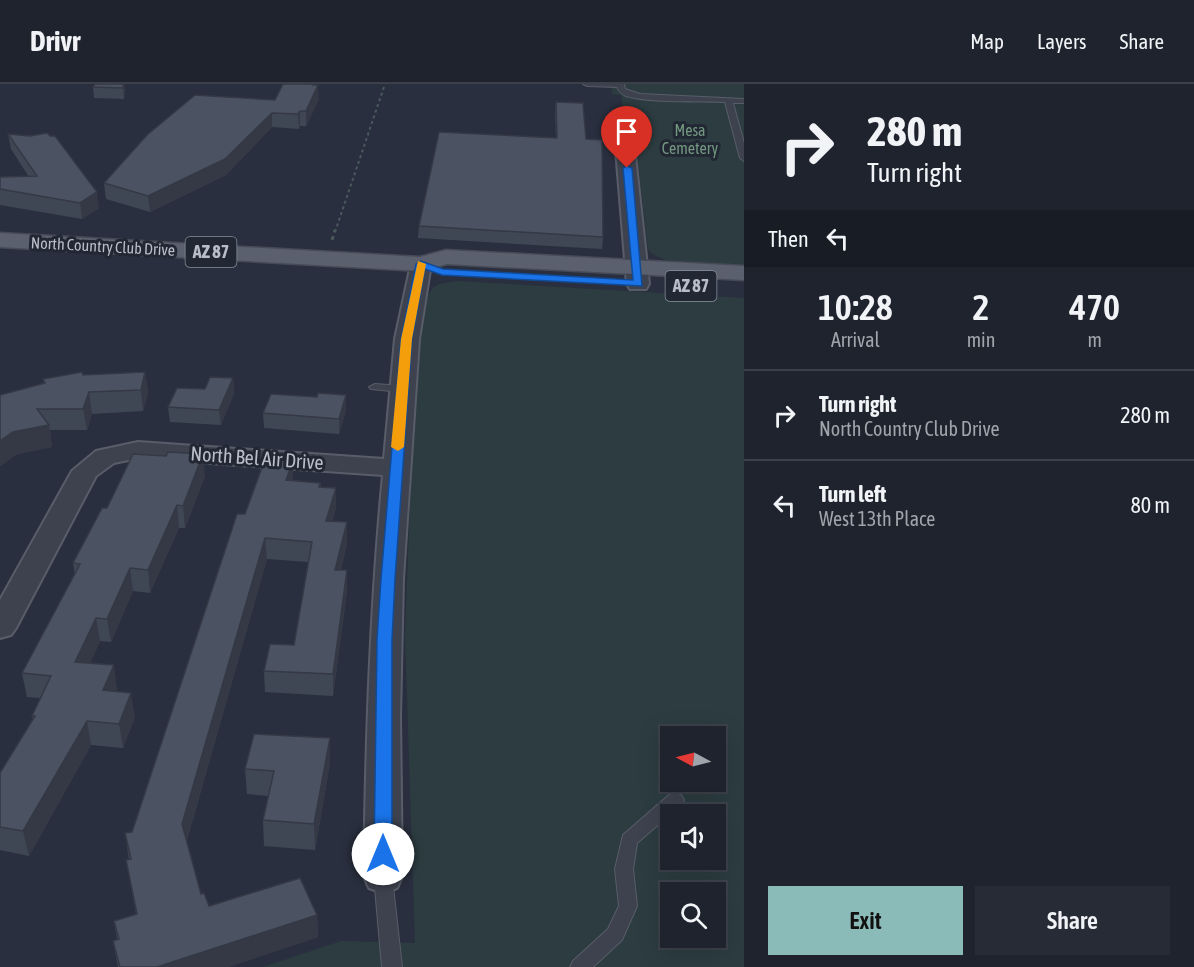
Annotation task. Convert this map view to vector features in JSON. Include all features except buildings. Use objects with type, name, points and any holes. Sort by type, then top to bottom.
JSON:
[{"type":"main road","name":"North Country Club Drive","points":[[0,240],[421,264],[442,272],[638,275],[744,273]]},
{"type":"main road","name":"North Country Club Drive","points":[[638,275],[744,289]]},
{"type":"street","points":[[624,137],[638,275]]},
{"type":"street","points":[[383,877],[384,640],[402,389],[407,339],[421,264]]},
{"type":"street","name":"North Bel Air Drive","points":[[0,628],[85,471],[105,457],[138,450],[396,468]]},
{"type":"lane","points":[[587,84],[620,85],[621,90],[627,94],[744,101]]},
{"type":"lane","points":[[728,100],[744,158]]},
{"type":"lane","points":[[617,116],[618,133],[624,137]]},
{"type":"lane","points":[[375,387],[402,389]]},
{"type":"lane","points":[[580,967],[615,934],[628,906],[624,868],[629,840],[675,800]]},
{"type":"lane","points":[[383,877],[392,967]]},
{"type":"path","points":[[326,258],[385,84]]},
{"type":"green space","name":"Mesa Cemetery","points":[[611,84],[744,84],[744,266],[707,265],[665,260],[648,249],[635,137],[627,137],[621,95],[612,94]]},
{"type":"green space","points":[[459,281],[744,298],[744,967],[263,967],[341,941],[415,943],[405,635],[415,373],[421,329],[429,295],[432,289],[445,283]]},
{"type":"slow traffic","points":[[398,447],[407,339],[421,264]]},
{"type":"route","points":[[383,854],[384,640],[402,389],[407,339],[421,264],[442,272],[638,284],[627,168]]}]
